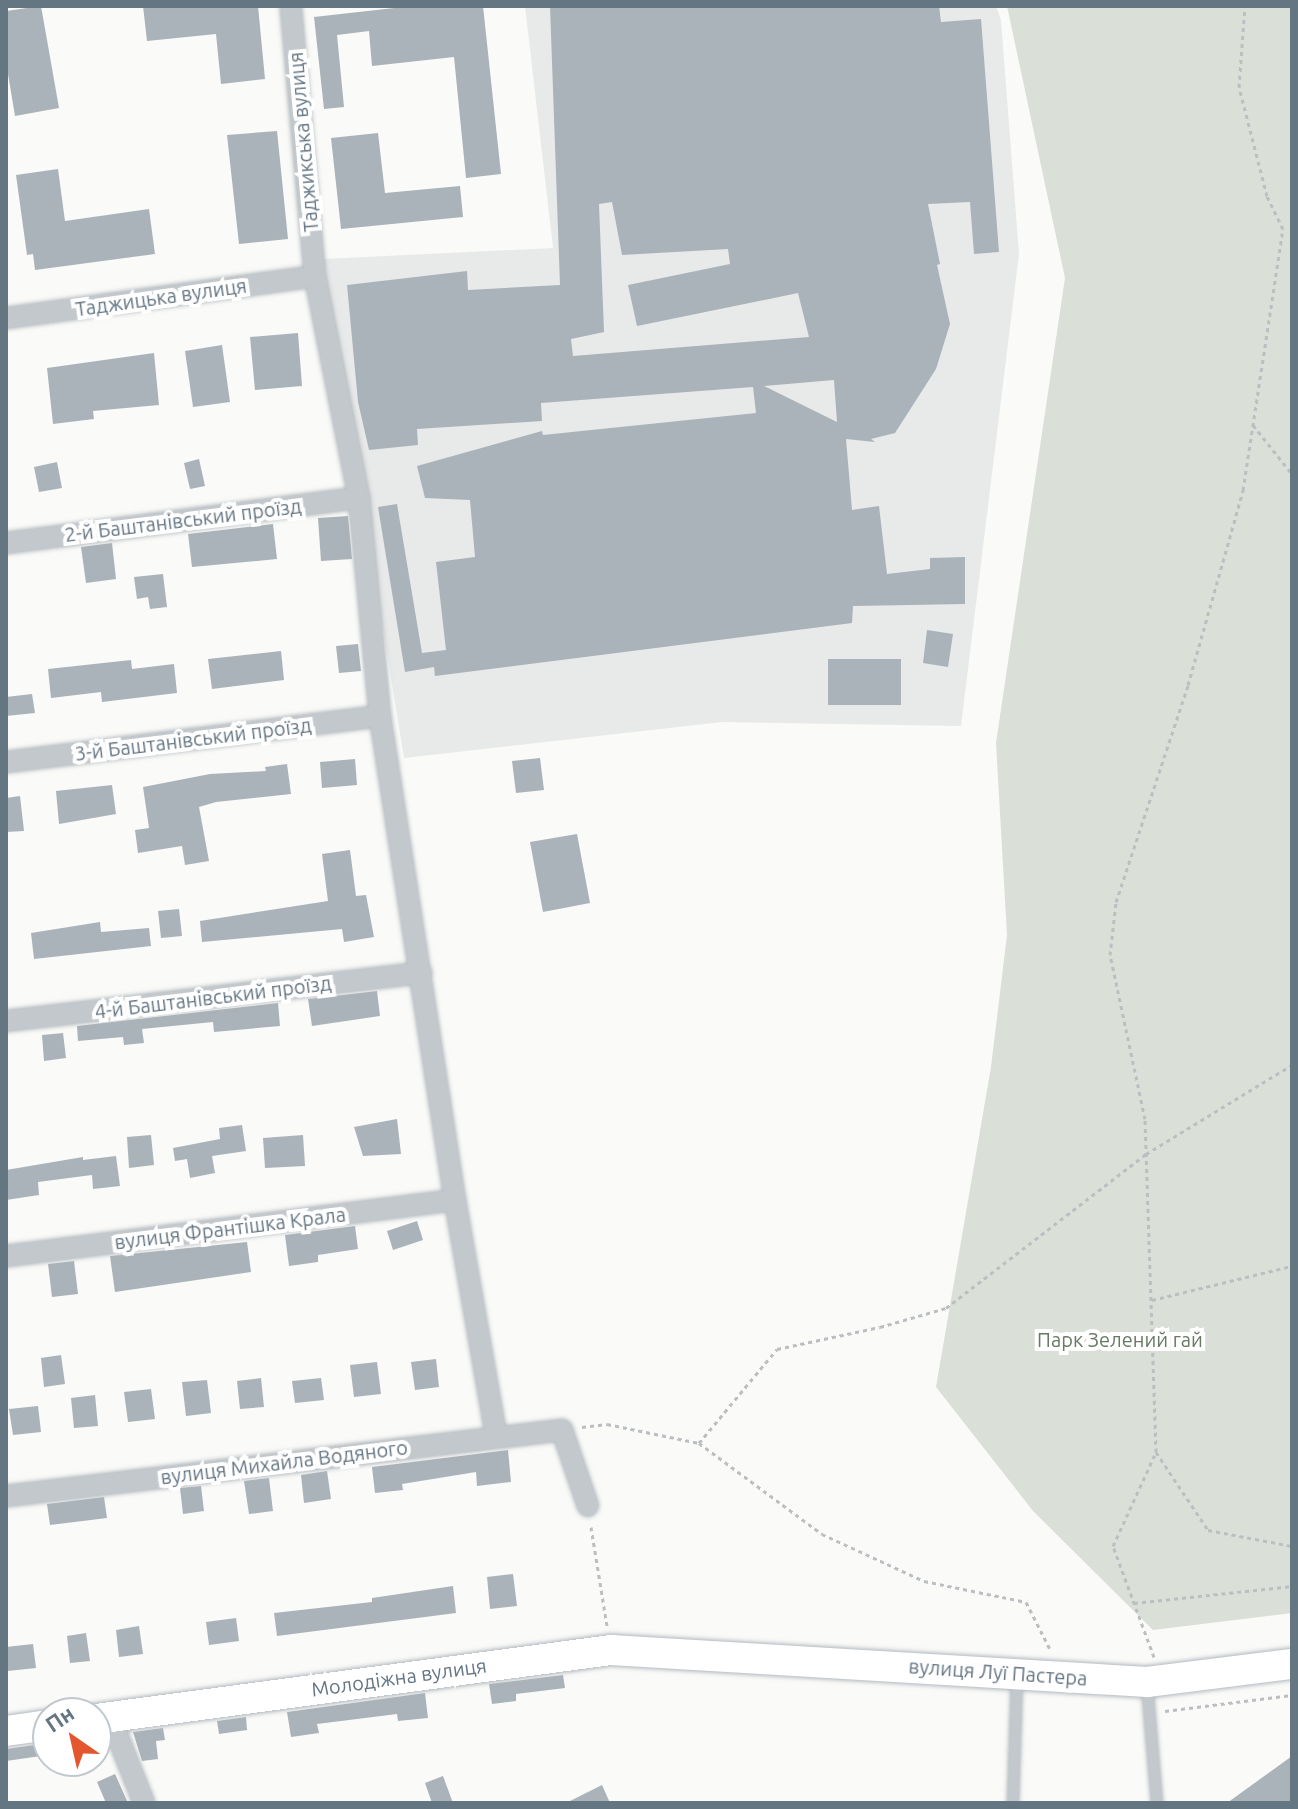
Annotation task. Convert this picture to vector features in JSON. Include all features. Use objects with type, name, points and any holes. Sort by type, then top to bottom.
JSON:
[{"type":"street","name":"Таджикська вулиця","points":[[291,8],[315,276],[359,498],[380,716],[455,1200],[496,1436]]},
{"type":"street","name":"Таджицька вулиця","points":[[6,318],[315,276]]},
{"type":"street","name":"2-й Баштанівський проїзд","points":[[6,543],[359,498]]},
{"type":"street","name":"3-й Баштанівський проїзд","points":[[6,762],[380,716]]},
{"type":"street","name":"4-й Баштанівський проїзд","points":[[6,1021],[421,973]]},
{"type":"street","name":"вулиця Франтішка Крала","points":[[6,1256],[455,1200]]},
{"type":"street","name":"вулиця Михайла Водяного","points":[[6,1496],[562,1430]]},
{"type":"street","points":[[562,1430],[588,1506]]},
{"type":"street","name":"Молодіжна вулиця","points":[[112,1717],[611,1650],[703,1653]]},
{"type":"street","name":"вулиця Луї Пастера","points":[[703,1653],[1155,1681],[1292,1664]]},
{"type":"street","points":[[6,1731],[32,1727]]},
{"type":"street","points":[[112,1737],[144,1803]]},
{"type":"lane","points":[[1013,1803],[1017,1673]]},
{"type":"lane","points":[[1155,1681],[1150,1713],[1157,1803]]},
{"type":"path","points":[[1155,1681],[1134,1603],[1113,1546],[1156,1452],[1145,1119],[1110,955],[1116,902],[1188,685],[1243,490],[1283,229],[1267,196],[1239,87],[1245,6]]},
{"type":"path","points":[[1253,425],[1292,474]]},
{"type":"path","points":[[699,1443],[777,1349],[880,1327],[946,1308],[1146,1154],[1292,1065]]},
{"type":"path","points":[[1151,1300],[1292,1266]]},
{"type":"path","points":[[562,1430],[607,1424],[699,1443],[822,1534],[924,1581],[1026,1602],[1064,1676]]},
{"type":"path","points":[[1156,1452],[1208,1530],[1292,1546]]},
{"type":"path","points":[[588,1506],[611,1650]]},
{"type":"path","points":[[1134,1603],[1292,1586]]},
{"type":"path","points":[[1150,1713],[1292,1695]]},
{"type":"shaded area","points":[[525,6],[996,6],[1001,20],[1019,254],[961,726],[722,722],[404,758],[323,259],[553,248]]},
{"type":"green space","name":"Парк Зелений гай","points":[[1007,6],[1292,6],[1292,1613],[1153,1630],[1033,1511],[936,1387],[991,1067],[1007,935],[996,743],[1065,278]]},
{"type":"building","points":[[41,6],[59,108],[15,116],[6,62],[6,11]]},
{"type":"building","points":[[143,6],[258,6],[265,79],[221,84],[216,34],[147,41]]},
{"type":"building","points":[[412,6],[483,6],[501,174],[466,178],[454,57],[372,66],[369,31],[337,35],[344,107],[324,109],[314,17]]},
{"type":"building","points":[[550,6],[939,6],[941,22],[981,19],[999,252],[974,254],[970,202],[928,204],[950,324],[936,369],[895,433],[871,439],[875,442],[846,439],[852,510],[879,506],[887,574],[930,569],[930,558],[965,557],[965,604],[853,606],[852,623],[435,676],[434,667],[405,672],[378,507],[397,504],[422,653],[446,650],[436,562],[475,557],[470,500],[425,498],[417,466],[542,431],[543,435],[756,413],[753,387],[541,403],[542,421],[417,429],[418,445],[369,450],[358,402],[347,285],[467,271],[468,290],[560,285]],"holes":[[[612,202],[622,255],[728,249],[730,264],[628,285],[637,326],[798,293],[809,337],[573,356],[571,339],[604,332],[599,204]],[[834,380],[837,422],[764,386]]]},
{"type":"building","points":[[277,131],[288,239],[239,244],[227,135]]},
{"type":"building","points":[[378,133],[385,193],[460,186],[463,217],[341,229],[331,138]]},
{"type":"building","points":[[58,169],[65,221],[149,209],[155,254],[35,270],[33,254],[27,255],[16,175]]},
{"type":"building","points":[[298,333],[302,386],[255,390],[250,337]]},
{"type":"building","points":[[222,345],[230,402],[193,407],[185,351]]},
{"type":"building","points":[[154,353],[159,405],[93,411],[94,419],[53,424],[47,368]]},
{"type":"building","points":[[199,459],[205,486],[190,489],[184,463]]},
{"type":"building","points":[[57,462],[62,488],[39,492],[34,467]]},
{"type":"building","points":[[348,516],[352,559],[321,561],[318,518]]},
{"type":"building","points":[[273,524],[277,559],[192,567],[188,534]]},
{"type":"building","points":[[112,543],[116,579],[86,583],[81,547]]},
{"type":"building","points":[[163,574],[167,607],[150,609],[148,597],[137,599],[134,577]]},
{"type":"building","points":[[927,630],[953,634],[948,667],[923,663]]},
{"type":"building","points":[[358,644],[361,671],[339,673],[336,646]]},
{"type":"building","points":[[281,651],[284,680],[212,689],[208,659]]},
{"type":"building","points":[[828,659],[901,659],[901,705],[828,705]]},
{"type":"building","points":[[131,660],[132,669],[174,664],[177,693],[102,702],[101,692],[51,698],[48,669]]},
{"type":"building","points":[[32,694],[35,713],[6,716],[6,697]]},
{"type":"building","points":[[540,758],[544,790],[516,793],[512,761]]},
{"type":"building","points":[[355,759],[357,785],[322,788],[320,762]]},
{"type":"building","points":[[287,764],[291,794],[216,802],[199,807],[209,861],[185,865],[182,846],[138,853],[135,830],[149,828],[143,787],[210,774],[266,771],[265,767]]},
{"type":"building","points":[[112,785],[116,814],[59,824],[56,791]]},
{"type":"building","points":[[20,796],[24,831],[6,832],[6,798]]},
{"type":"building","points":[[577,834],[590,903],[543,912],[530,842]]},
{"type":"building","points":[[350,850],[356,896],[366,895],[374,937],[344,942],[342,929],[202,942],[200,921],[328,901],[322,854]]},
{"type":"building","points":[[179,909],[182,936],[161,938],[158,911]]},
{"type":"building","points":[[100,922],[101,932],[149,928],[151,946],[34,959],[31,933]]},
{"type":"building","points":[[377,991],[380,1016],[312,1026],[308,999]]},
{"type":"building","points":[[278,1003],[280,1026],[214,1032],[213,1022],[142,1029],[144,1043],[124,1045],[123,1037],[78,1041],[77,1026]]},
{"type":"building","points":[[63,1033],[66,1058],[44,1061],[42,1035]]},
{"type":"building","points":[[397,1119],[401,1154],[363,1156],[354,1127]]},
{"type":"building","points":[[242,1125],[246,1151],[212,1156],[215,1173],[190,1178],[187,1159],[175,1161],[173,1148],[220,1139],[219,1128]]},
{"type":"building","points":[[151,1135],[154,1165],[129,1168],[127,1137]]},
{"type":"building","points":[[303,1135],[305,1166],[265,1168],[263,1138]]},
{"type":"building","points":[[116,1156],[120,1186],[93,1189],[92,1175],[38,1182],[39,1195],[6,1200],[6,1170],[83,1157],[83,1160]]},
{"type":"building","points":[[417,1221],[423,1240],[393,1250],[387,1231]]},
{"type":"building","points":[[355,1226],[358,1249],[318,1255],[318,1262],[289,1266],[285,1235]]},
{"type":"building","points":[[247,1242],[251,1272],[115,1292],[110,1256]]},
{"type":"building","points":[[74,1261],[78,1294],[52,1297],[48,1264]]},
{"type":"building","points":[[61,1355],[65,1384],[44,1387],[41,1358]]},
{"type":"building","points":[[436,1359],[439,1387],[415,1390],[411,1362]]},
{"type":"building","points":[[377,1362],[381,1394],[354,1397],[350,1365]]},
{"type":"building","points":[[261,1378],[264,1407],[240,1409],[237,1381]]},
{"type":"building","points":[[321,1378],[324,1400],[295,1403],[292,1381]]},
{"type":"building","points":[[207,1380],[211,1413],[186,1416],[182,1382]]},
{"type":"building","points":[[151,1389],[155,1419],[128,1422],[124,1392]]},
{"type":"building","points":[[95,1395],[98,1426],[74,1428],[71,1398]]},
{"type":"building","points":[[38,1406],[41,1432],[13,1435],[9,1409]]},
{"type":"building","points":[[508,1450],[511,1482],[477,1486],[476,1472],[402,1484],[403,1490],[375,1493],[372,1467]]},
{"type":"building","points":[[327,1471],[331,1499],[304,1503],[301,1475]]},
{"type":"building","points":[[269,1478],[273,1511],[249,1514],[244,1481]]},
{"type":"building","points":[[201,1486],[204,1511],[183,1514],[180,1488]]},
{"type":"building","points":[[104,1497],[107,1518],[50,1525],[47,1504]]},
{"type":"building","points":[[513,1574],[517,1606],[490,1609],[487,1577]]},
{"type":"building","points":[[453,1586],[456,1613],[277,1636],[274,1613],[372,1602],[372,1598]]},
{"type":"building","points":[[236,1618],[239,1641],[209,1645],[206,1622]]},
{"type":"building","points":[[139,1626],[143,1654],[119,1657],[116,1630]]},
{"type":"building","points":[[86,1633],[90,1661],[70,1663],[67,1636]]},
{"type":"building","points":[[33,1644],[36,1668],[8,1671],[6,1647]]},
{"type":"building","points":[[563,1675],[565,1688],[516,1694],[516,1701],[492,1704],[489,1684]]},
{"type":"building","points":[[425,1693],[428,1718],[398,1721],[397,1714],[317,1724],[319,1733],[291,1737],[287,1712]]},
{"type":"building","points":[[246,1717],[247,1730],[219,1734],[217,1721]]},
{"type":"building","points":[[163,1728],[165,1740],[156,1741],[158,1759],[142,1761],[133,1732]]},
{"type":"building","points":[[32,1745],[32,1757],[6,1761],[6,1749]]},
{"type":"building","points":[[1292,1756],[1292,1803],[1227,1803]]},
{"type":"building","points":[[115,1774],[128,1803],[106,1803],[97,1782]]},
{"type":"building","points":[[443,1776],[453,1803],[432,1803],[425,1783]]},
{"type":"building","points":[[602,1785],[610,1803],[566,1803]]}]
